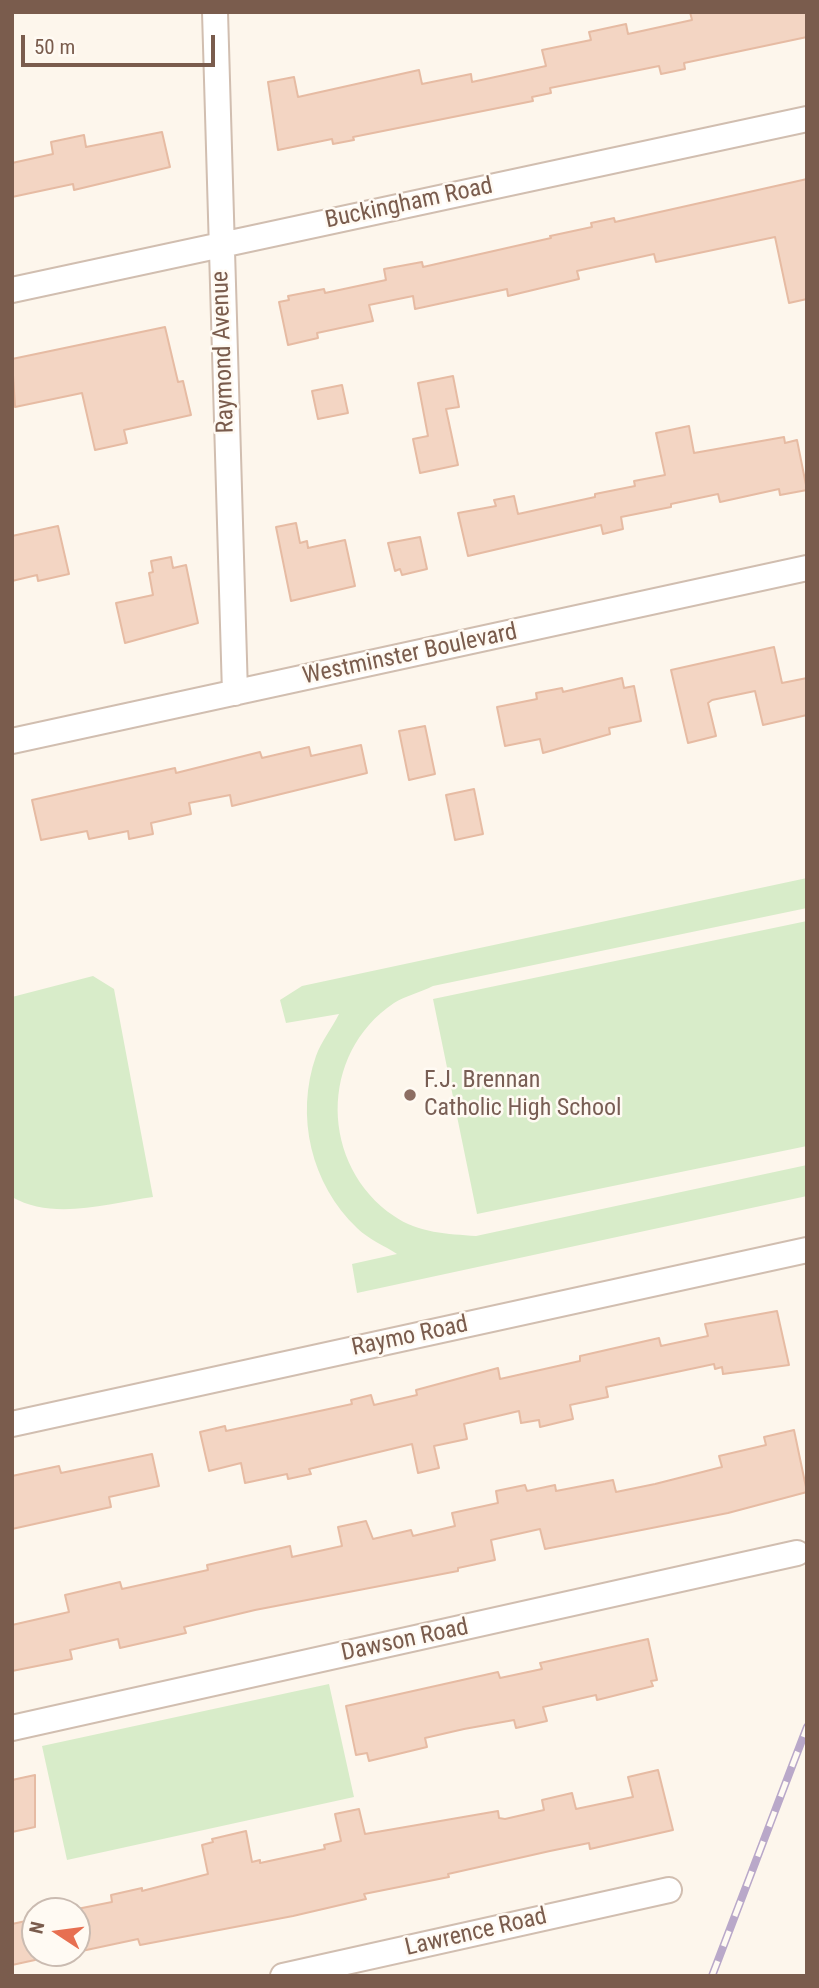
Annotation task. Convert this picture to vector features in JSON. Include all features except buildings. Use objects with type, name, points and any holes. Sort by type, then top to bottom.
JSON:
[{"type":"street","name":"Raymond Avenue","points":[[215,12],[235,692]]},
{"type":"street","name":"Buckingham Road","points":[[12,290],[807,119]]},
{"type":"street","name":"Westminster Boulevard","points":[[12,741],[807,568]]},
{"type":"street","name":"Raymo Road","points":[[12,1424],[807,1250]]},
{"type":"street","name":"Dawson Road","points":[[12,1728],[797,1553]]},
{"type":"street","name":"Lawrence Road","points":[[284,1976],[669,1890]]},
{"type":"green space","points":[[807,878],[807,908],[433,986],[398,1001],[369,1025],[352,1051],[341,1080],[338,1110],[341,1140],[352,1169],[370,1195],[403,1222],[434,1232],[476,1236],[807,1165],[807,1196],[357,1293],[352,1264],[397,1254],[361,1232],[341,1210],[328,1191],[311,1148],[307,1102],[310,1079],[318,1051],[339,1014],[286,1023],[280,1000],[302,986]]},
{"type":"green space","points":[[807,921],[807,1146],[477,1214],[433,999]]},
{"type":"green space","points":[[93,976],[114,989],[153,1197],[82,1208],[45,1208],[28,1204],[12,1197],[12,997]]},
{"type":"green space","points":[[329,1684],[354,1797],[67,1860],[42,1746]]},
{"type":"railway","points":[[712,1976],[807,1727]]},
{"type":"place","name":"F.J. Brennan Catholic High School","points":[[410,1095]]}]
